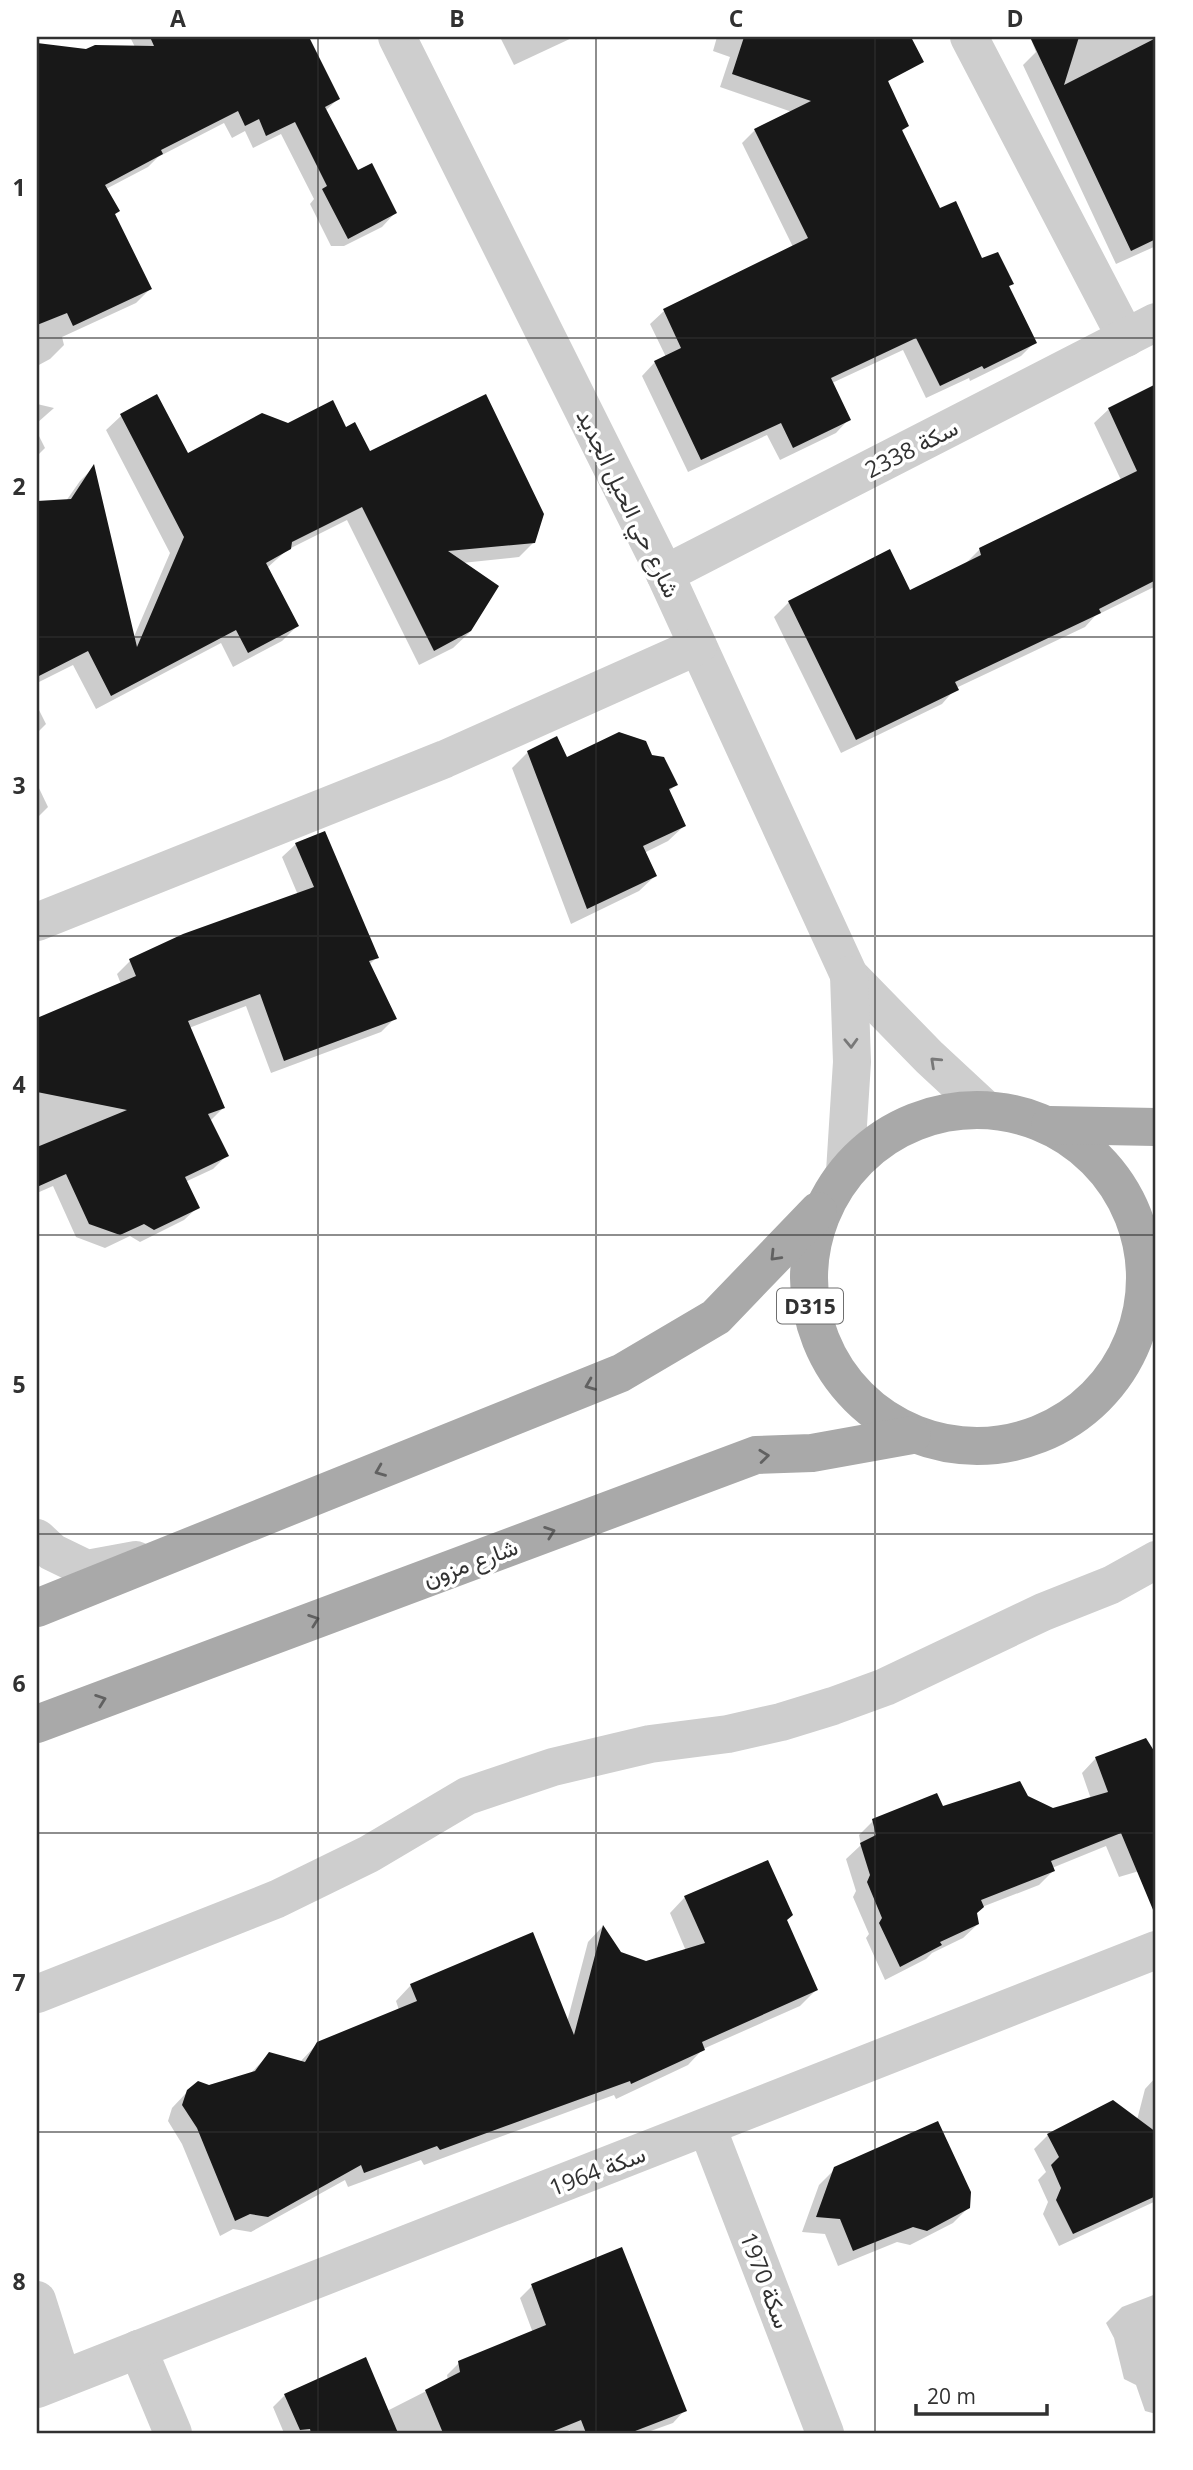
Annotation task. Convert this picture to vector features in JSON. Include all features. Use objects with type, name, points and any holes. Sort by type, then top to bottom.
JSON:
[{"type":"main road","name":"D315","points":[[37,1608],[621,1373],[716,1317],[822,1207],[845,1172],[884,1136],[932,1114],[985,1109],[1019,1114],[1050,1125],[1095,1156],[1127,1199],[1144,1250],[1142,1346],[1098,1395],[1058,1426],[1011,1444],[961,1446],[912,1435],[865,1406],[831,1365],[811,1314],[807,1260],[822,1207]]},
{"type":"main road","name":"D315","points":[[1050,1125],[1156,1127]]},
{"type":"main road","name":"شارع مزون","points":[[37,1724],[756,1455],[812,1453],[912,1435]]},
{"type":"street","name":"شارع حي الحيل الجديد","points":[[397,37],[665,574],[849,975],[929,1057],[985,1109]]},
{"type":"street","points":[[969,37],[1141,330]]},
{"type":"street","name":"سكة 2338","points":[[665,574],[1141,330]]},
{"type":"street","points":[[37,922],[445,759],[698,646]]},
{"type":"street","name":"شارع حي الحيل الجديد","points":[[845,1172],[852,1062],[849,975]]},
{"type":"street","points":[[37,1538],[52,1552],[87,1569],[186,1550]]},
{"type":"street","points":[[37,1994],[277,1899],[369,1854],[467,1796],[553,1767],[650,1744],[728,1734],[833,1706],[885,1687],[1043,1612],[1111,1585],[1156,1560]]},
{"type":"street","name":"سكة 1964","points":[[50,2384],[1156,1951]]},
{"type":"street","name":"سكة 1970","points":[[706,2127],[825,2433]]},
{"type":"street","points":[[37,2300],[50,2384]]},
{"type":"street","points":[[138,2349],[173,2433]]},
{"type":"building","points":[[150,37],[309,37],[340,99],[325,107],[358,170],[372,163],[397,213],[348,239],[322,189],[327,186],[295,122],[266,136],[259,119],[245,126],[238,111],[161,150],[163,154],[105,185],[120,211],[115,214],[152,289],[73,326],[67,313],[37,325],[37,43],[86,49],[95,45],[154,46]]},
{"type":"building","points":[[744,37],[911,37],[924,62],[888,81],[909,126],[902,130],[940,208],[956,201],[982,258],[998,252],[1014,284],[1009,286],[1037,343],[984,369],[982,366],[940,386],[916,338],[831,378],[851,420],[793,448],[781,423],[701,460],[654,361],[681,348],[663,309],[808,238],[754,129],[811,101],[732,74]]},
{"type":"building","points":[[1030,37],[1079,37],[1064,85],[1156,38],[1156,239],[1131,251]]},
{"type":"building","points":[[1156,384],[1156,580],[1099,609],[1101,613],[955,682],[959,690],[856,740],[788,601],[890,549],[910,590],[981,555],[979,548],[1137,471],[1108,408]]},
{"type":"building","points":[[157,394],[188,453],[262,413],[288,423],[333,400],[346,427],[355,422],[370,451],[486,394],[544,514],[535,543],[448,551],[499,586],[471,631],[434,651],[362,507],[292,542],[291,549],[266,563],[299,626],[248,653],[236,630],[111,696],[88,651],[37,677],[37,501],[71,499],[94,464],[137,647],[184,537],[120,414]]},
{"type":"building","points":[[619,732],[646,741],[652,755],[664,757],[678,785],[669,789],[686,826],[643,846],[657,876],[587,909],[527,751],[557,736],[567,757]]},
{"type":"building","points":[[325,831],[379,958],[369,961],[397,1019],[284,1061],[260,994],[188,1021],[225,1108],[208,1114],[229,1156],[185,1177],[200,1208],[154,1230],[144,1224],[120,1235],[89,1224],[66,1174],[37,1187],[37,1147],[127,1110],[37,1092],[37,1018],[136,976],[129,959],[183,934],[314,887],[295,843]]},
{"type":"building","points":[[1146,1738],[1156,1754],[1156,1917],[1121,1833],[1051,1861],[1055,1871],[981,1900],[984,1907],[977,1913],[979,1924],[940,1942],[942,1945],[900,1967],[879,1923],[882,1918],[867,1882],[870,1875],[860,1843],[876,1835],[872,1819],[937,1793],[943,1806],[1020,1781],[1028,1796],[1053,1808],[1108,1792],[1095,1757]]},
{"type":"building","points":[[768,1860],[793,1915],[787,1920],[818,1990],[702,2042],[705,2050],[631,2084],[630,2081],[440,2150],[437,2146],[364,2173],[361,2165],[268,2217],[250,2214],[235,2221],[197,2128],[182,2105],[187,2090],[198,2081],[209,2085],[255,2071],[269,2052],[305,2062],[317,2042],[417,2001],[410,1984],[533,1932],[574,2035],[603,1925],[621,1952],[646,1961],[705,1943],[684,1896]]},
{"type":"building","points":[[1113,2100],[1156,2132],[1156,2196],[1073,2234],[1056,2200],[1061,2188],[1051,2165],[1059,2157],[1047,2134]]},
{"type":"building","points":[[938,2121],[971,2192],[970,2208],[927,2231],[913,2227],[853,2251],[840,2219],[816,2217],[834,2167]]},
{"type":"building","points":[[622,2247],[687,2411],[630,2433],[586,2433],[581,2420],[549,2433],[443,2433],[425,2390],[460,2372],[458,2361],[546,2325],[531,2284]]},
{"type":"building","points":[[366,2357],[398,2433],[311,2433],[310,2429],[300,2430],[284,2394]]}]
